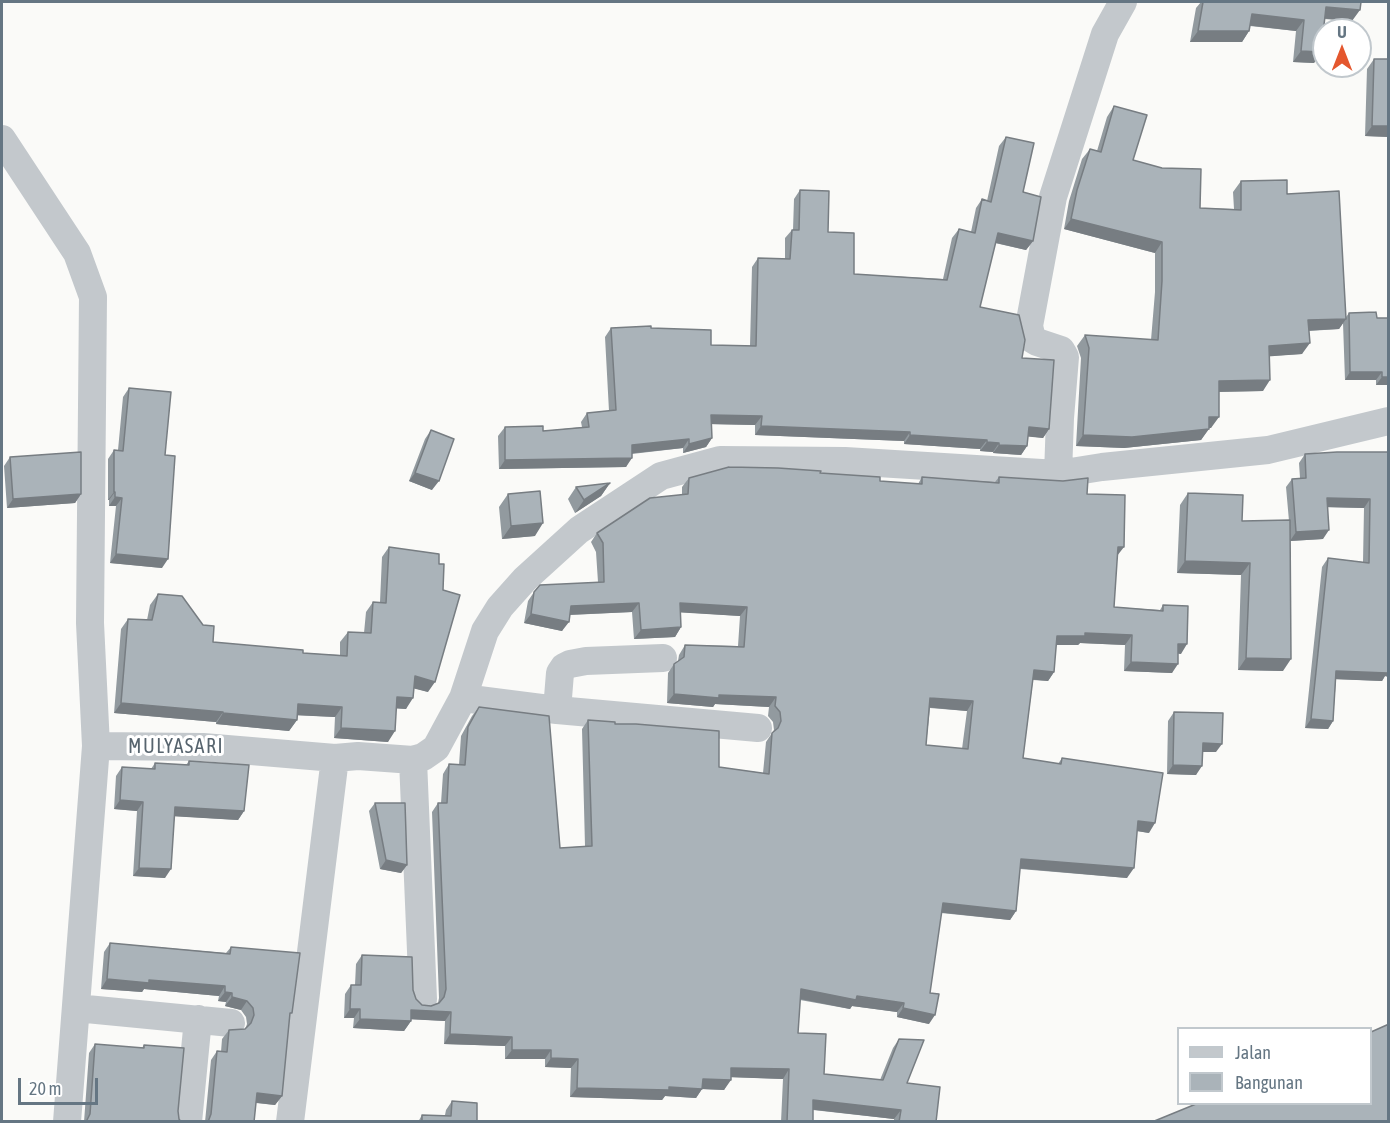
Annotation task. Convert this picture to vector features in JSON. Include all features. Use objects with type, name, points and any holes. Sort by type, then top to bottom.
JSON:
[{"type":"street","points":[[1058,474],[1065,357],[1061,350],[1032,339],[1029,326],[1053,197],[1106,34],[1122,2]]},
{"type":"street","points":[[2,139],[76,253],[93,297],[90,622],[96,746],[67,1122]]},
{"type":"street","points":[[96,746],[203,747],[335,758],[358,756],[413,760],[423,757],[436,748],[463,698],[485,631],[500,607],[519,586],[579,530],[662,476],[720,460],[845,461],[1058,474],[1102,467],[1268,450],[1389,421]]},
{"type":"street","points":[[557,710],[560,673],[564,667],[586,661],[663,658]]},
{"type":"street","points":[[463,698],[557,710],[758,728]]},
{"type":"street","points":[[290,1122],[335,758]]},
{"type":"street","points":[[413,760],[423,999]]},
{"type":"street","points":[[76,1008],[231,1023]]},
{"type":"street","points":[[188,1122],[198,1019]]},
{"type":"building","points":[[1203,2],[1361,2],[1360,10],[1326,7],[1325,18],[1312,18],[1312,52],[1301,51],[1304,20],[1252,14],[1249,31],[1198,31]]},
{"type":"building","points":[[1374,59],[1389,59],[1389,126],[1372,126]]},
{"type":"building","points":[[1114,106],[1147,115],[1133,160],[1162,168],[1201,169],[1200,208],[1241,210],[1241,181],[1287,180],[1287,194],[1339,191],[1346,319],[1308,320],[1310,343],[1269,346],[1270,380],[1219,381],[1219,417],[1209,417],[1209,429],[1132,437],[1083,435],[1089,348],[1085,335],[1158,340],[1162,242],[1071,219],[1077,190],[1090,149],[1101,152]]},
{"type":"building","points":[[1006,137],[1034,143],[1023,192],[1041,197],[1033,241],[998,233],[980,307],[1019,315],[1025,340],[1022,358],[1054,360],[1049,429],[1029,427],[1027,446],[999,445],[999,443],[987,442],[987,440],[910,435],[910,432],[761,426],[762,416],[711,415],[712,438],[689,444],[689,439],[632,445],[632,458],[505,460],[505,427],[543,426],[543,431],[589,427],[587,413],[616,410],[611,328],[651,326],[651,328],[711,330],[711,345],[756,346],[758,258],[790,259],[792,230],[799,230],[800,190],[829,191],[828,232],[854,233],[854,274],[947,280],[959,229],[975,233],[982,199],[991,202]]},
{"type":"building","points":[[1376,312],[1377,318],[1389,318],[1389,377],[1382,377],[1382,372],[1350,372],[1349,313]]},
{"type":"building","points":[[129,388],[171,392],[165,455],[175,456],[168,559],[116,554],[122,498],[115,497],[114,492],[114,450],[123,451]]},
{"type":"building","points":[[431,430],[454,439],[439,481],[415,473]]},
{"type":"building","points":[[81,452],[81,494],[13,499],[10,457]]},
{"type":"building","points":[[1389,452],[1389,668],[1388,673],[1336,671],[1333,721],[1311,719],[1328,558],[1369,563],[1370,499],[1327,498],[1329,530],[1296,532],[1292,479],[1306,478],[1305,454]]},
{"type":"building","points":[[729,467],[821,471],[820,473],[880,477],[880,481],[922,484],[922,477],[999,483],[999,477],[1063,481],[1088,478],[1087,494],[1125,495],[1124,547],[1118,547],[1114,607],[1163,611],[1163,605],[1188,606],[1187,644],[1178,644],[1178,664],[1131,662],[1132,635],[1085,633],[1085,636],[1057,636],[1054,672],[1034,670],[1023,758],[1061,764],[1062,758],[1163,773],[1155,823],[1138,821],[1134,868],[1021,859],[1016,911],[943,903],[930,993],[939,994],[935,1015],[903,1008],[904,1003],[857,996],[856,1000],[801,989],[798,1033],[826,1034],[824,1074],[883,1080],[899,1039],[924,1040],[907,1083],[940,1087],[936,1122],[899,1122],[901,1110],[813,1100],[813,1122],[787,1122],[789,1069],[731,1068],[731,1080],[703,1079],[702,1089],[577,1088],[578,1059],[551,1058],[551,1050],[512,1050],[512,1037],[450,1034],[451,1012],[411,1010],[411,1021],[360,1019],[360,1009],[350,1009],[351,985],[361,985],[362,955],[412,957],[413,990],[416,999],[422,1005],[431,1006],[439,1003],[444,997],[446,989],[438,803],[447,803],[449,764],[465,765],[468,727],[479,707],[549,716],[560,848],[592,846],[588,720],[719,731],[719,767],[769,774],[772,733],[781,721],[780,712],[775,706],[776,697],[719,695],[719,698],[674,694],[674,664],[684,657],[685,645],[744,647],[747,607],[680,603],[681,627],[641,630],[639,603],[571,606],[569,622],[531,614],[534,592],[540,585],[604,582],[603,543],[597,533],[650,498],[688,494],[689,478]],"holes":[[[930,698],[973,701],[968,749],[926,745]]]},
{"type":"building","points":[[610,483],[584,500],[576,487]]},
{"type":"building","points":[[540,491],[543,523],[511,526],[508,494]]},
{"type":"building","points":[[1188,493],[1243,495],[1242,521],[1290,520],[1291,659],[1246,658],[1250,563],[1185,561]]},
{"type":"building","points":[[389,547],[439,554],[439,564],[444,564],[443,590],[460,595],[435,682],[415,676],[413,698],[397,697],[395,731],[341,728],[342,707],[298,704],[297,720],[121,703],[128,619],[152,620],[158,594],[182,596],[203,625],[214,626],[213,642],[347,656],[348,632],[371,633],[373,602],[386,603]]},
{"type":"building","points":[[1174,712],[1223,713],[1222,744],[1203,743],[1202,766],[1173,765]]},
{"type":"building","points":[[189,761],[249,765],[244,811],[175,807],[171,869],[139,868],[143,802],[120,800],[122,767],[155,769],[155,763],[189,765]]},
{"type":"building","points":[[375,803],[405,803],[407,865],[386,860]]},
{"type":"building","points":[[110,943],[230,954],[231,947],[300,953],[292,1013],[290,1013],[282,1096],[257,1093],[254,1122],[208,1122],[211,1114],[217,1051],[227,1052],[229,1030],[245,1029],[251,1023],[254,1015],[253,1008],[247,1001],[232,997],[232,993],[225,992],[225,986],[107,979]]},
{"type":"building","points":[[1389,1024],[1389,1122],[1152,1122],[1194,1105],[1372,1105],[1372,1032]]},
{"type":"building","points":[[95,1044],[184,1048],[178,1111],[181,1122],[86,1122],[90,1114]]},
{"type":"building","points":[[452,1101],[477,1103],[477,1122],[422,1122],[422,1115],[451,1116]]},
{"type":"district","name":"MULYASARI","points":[[176,747]]}]
